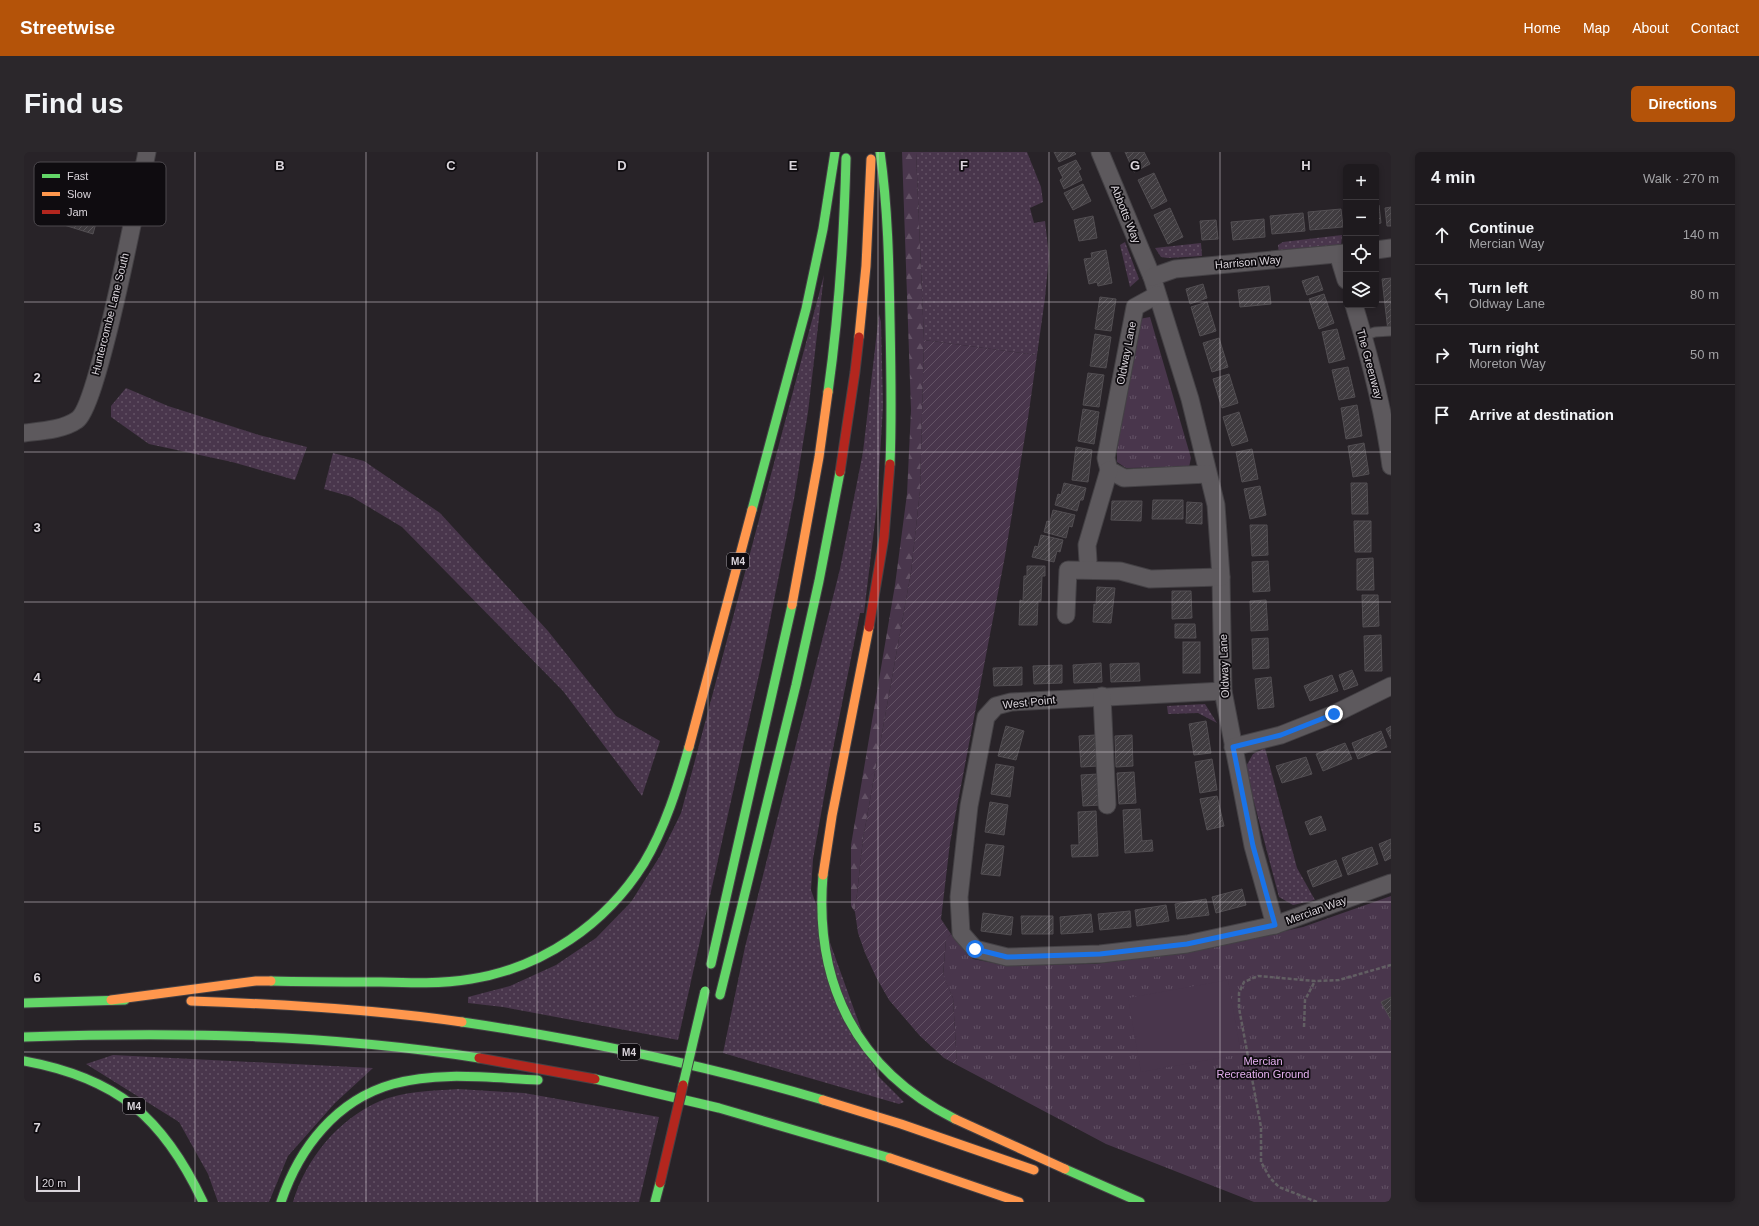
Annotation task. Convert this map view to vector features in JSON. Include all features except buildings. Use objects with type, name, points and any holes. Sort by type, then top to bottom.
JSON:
[{"type":"highway","name":"M4","points":[[111,1000],[256,981],[457,982],[495,974],[525,964],[569,941],[587,929],[617,899],[643,863],[664,822],[684,764],[805,316],[823,229],[835,152]]},
{"type":"highway","points":[[655,1202],[707,984],[794,596],[818,465],[833,356],[844,225],[846,152]]},
{"type":"highway","points":[[719,999],[799,672],[826,553],[839,482],[857,354],[864,287],[872,152]]},
{"type":"highway","points":[[880,152],[886,190],[889,257],[892,406],[890,478],[884,534],[870,621],[823,871],[822,916],[826,956],[837,996],[857,1036],[882,1068],[908,1092],[970,1127],[1140,1202]]},
{"type":"highway","name":"M4","points":[[24,1002],[111,1000],[211,1001],[378,1011],[507,1029],[635,1053],[746,1079],[820,1099],[900,1124],[1046,1174]]},
{"type":"highway","points":[[24,1037],[103,1034],[228,1036],[320,1041],[484,1060],[616,1084],[811,1133],[952,1178],[1019,1202]]},
{"type":"highway","points":[[700,1079],[705,1056]]},
{"type":"highway","name":"M4","points":[[24,1061],[49,1065],[72,1072],[108,1088],[134,1106],[157,1126],[180,1155],[203,1202]]},
{"type":"highway","points":[[281,1202],[294,1166],[325,1125],[341,1111],[359,1099],[392,1085],[410,1081],[447,1078],[616,1084]]},
{"type":"highway","points":[[692,1110],[696,1095]]},
{"type":"highway","points":[[1075,1184],[1127,1202]]},
{"type":"street","name":"Huntercombe Lane South","points":[[145,162],[147,152]]},
{"type":"street","name":"Abbotts Way","points":[[1100,152],[1152,277]]},
{"type":"street","name":"Huntercombe Lane South","points":[[24,432],[59,427],[78,420],[87,405],[108,333],[131,226]]},
{"type":"street","points":[[1379,250],[1391,248]]},
{"type":"street","name":"Harrison Way","points":[[1152,277],[1176,269],[1342,253]]},
{"type":"street","points":[[1342,253],[1345,272]]},
{"type":"street","name":"Oldway Lane","points":[[1152,277],[1190,399],[1216,505],[1221,577],[1223,691],[1253,846],[1275,925]]},
{"type":"street","name":"Oldway Lane","points":[[1088,561],[1086,545],[1109,470],[1106,458],[1135,307],[1157,295]]},
{"type":"street","name":"The Greenway","points":[[1355,308],[1388,422],[1391,466]]},
{"type":"street","points":[[1109,470],[1124,478],[1208,474]]},
{"type":"street","points":[[1066,615],[1068,570],[1120,572],[1150,579],[1221,577]]},
{"type":"street","points":[[1233,747],[1281,735],[1334,714],[1391,686]]},
{"type":"street","name":"West Point","points":[[961,933],[958,897],[969,806],[986,717],[996,706],[1011,702],[1102,696],[1223,691]]},
{"type":"street","points":[[1102,696],[1107,805]]},
{"type":"street","name":"Mercian Way","points":[[961,933],[975,949],[1007,957],[1100,954],[1173,945],[1275,925],[1391,882]]},
{"type":"lane","points":[[1364,336],[1375,332],[1391,331]]},
{"type":"path","points":[[1318,1202],[1279,1187],[1270,1178],[1261,1162],[1261,1127],[1239,1008],[1239,993],[1244,982],[1258,976],[1316,981],[1339,980],[1391,965]]},
{"type":"path","points":[[1304,1027],[1305,1000],[1316,981]]},
{"type":"green space","points":[[902,152],[916,152],[924,340],[920,491],[911,572],[863,839],[855,912],[851,906],[851,845],[895,585],[907,494],[911,410]]},
{"type":"green space","points":[[916,152],[1027,152],[1041,187],[1043,202],[1030,208],[1034,223],[1045,221],[1049,256],[1037,355],[924,340]]},
{"type":"green space","points":[[1342,235],[1341,247],[1279,254],[1278,245],[1283,242]]},
{"type":"green space","points":[[1125,242],[1139,279],[1130,287],[1120,245]]},
{"type":"green space","points":[[1201,243],[1202,256],[1161,257],[1155,248]]},
{"type":"green space","points":[[824,275],[808,412],[794,499],[762,661],[678,1040],[503,1007],[468,1003],[468,997],[510,986],[556,965],[596,938],[631,902],[660,856],[681,813]]},
{"type":"green space","points":[[879,314],[881,322],[883,406],[877,505],[864,613],[860,613],[829,769],[813,859],[811,890],[878,1076],[904,1102],[899,1104],[723,1053],[745,947],[840,569],[863,452]]},
{"type":"green space","points":[[1150,317],[1191,458],[1189,467],[1126,468],[1117,462],[1117,448],[1139,319]]},
{"type":"green space","points":[[924,340],[1037,355],[1005,556],[950,843],[941,919],[951,934],[946,940],[943,975],[953,998],[957,1065],[944,1058],[920,1036],[889,1000],[865,953],[858,933],[855,912],[863,839],[911,572],[920,491]]},
{"type":"green space","points":[[126,388],[168,406],[259,435],[307,447],[295,480],[232,462],[149,444],[111,417],[111,406]]},
{"type":"green space","points":[[333,453],[364,461],[440,513],[548,631],[616,716],[660,741],[642,796],[563,691],[402,527],[352,497],[324,489]]},
{"type":"green space","points":[[1205,704],[1217,723],[1198,713],[1168,714],[1167,706]]},
{"type":"green space","points":[[1265,748],[1297,868],[1315,900],[1293,905],[1279,897],[1245,768],[1253,754]]},
{"type":"green space","name":"Mercian Recreation Ground","points":[[1391,896],[1391,1202],[1254,1202],[1106,1144],[957,1065],[953,998],[943,976],[946,940],[951,934],[973,959],[1004,965],[1095,964],[1188,952],[1303,927]]},
{"type":"green space","points":[[1228,980],[1241,1054],[1141,1072],[1128,998]]},
{"type":"green space","points":[[113,1055],[373,1068],[335,1103],[288,1156],[269,1202],[218,1202],[208,1174],[179,1122],[86,1064]]},
{"type":"green space","points":[[458,1089],[524,1093],[659,1117],[639,1202],[293,1202],[306,1171],[325,1142],[350,1119],[364,1109],[380,1101],[399,1095]]},
{"type":"traffic: fast","points":[[752,510],[806,309],[823,229],[835,152]]},
{"type":"traffic: fast","points":[[880,152],[885,194],[889,258],[891,392],[890,464]]},
{"type":"traffic: fast","points":[[828,392],[840,275],[846,158]]},
{"type":"traffic: fast","points":[[720,995],[796,685],[819,581],[840,472]]},
{"type":"traffic: fast","points":[[711,964],[792,605]]},
{"type":"traffic: fast","points":[[271,981],[415,983],[460,981],[497,973],[523,965],[547,954],[570,940],[591,924],[629,885],[652,850],[665,821],[689,747]]},
{"type":"traffic: fast","points":[[823,875],[822,915],[826,952],[835,987],[848,1019],[867,1049],[891,1075],[921,1099],[955,1119]]},
{"type":"traffic: fast","points":[[683,1085],[705,991]]},
{"type":"traffic: fast","points":[[24,1003],[125,1000]]},
{"type":"traffic: fast","points":[[462,1022],[599,1045],[779,1087],[823,1100]]},
{"type":"traffic: fast","points":[[24,1037],[81,1035],[195,1035],[309,1039],[423,1050],[479,1058]]},
{"type":"traffic: fast","points":[[24,1061],[57,1068],[86,1078],[111,1091],[133,1106],[153,1125],[171,1146],[188,1172],[203,1202]]},
{"type":"traffic: fast","points":[[281,1202],[298,1163],[309,1145],[322,1129],[337,1114],[373,1091],[411,1080],[447,1076],[538,1080]]},
{"type":"traffic: fast","points":[[595,1079],[719,1108],[890,1158]]},
{"type":"traffic: fast","points":[[1065,1169],[1140,1202]]},
{"type":"traffic: fast","points":[[655,1202],[660,1183]]},
{"type":"traffic: slow","points":[[859,337],[866,266],[871,159]]},
{"type":"traffic: slow","points":[[792,605],[819,457],[828,392]]},
{"type":"traffic: slow","points":[[689,747],[752,510]]},
{"type":"traffic: slow","points":[[823,875],[832,816],[869,627]]},
{"type":"traffic: slow","points":[[111,1000],[256,981],[271,981]]},
{"type":"traffic: slow","points":[[191,1001],[327,1008],[428,1017],[462,1022]]},
{"type":"traffic: slow","points":[[823,1100],[901,1124],[1034,1170]]},
{"type":"traffic: slow","points":[[955,1119],[1065,1169]]},
{"type":"traffic: slow","points":[[890,1158],[1019,1202]]},
{"type":"traffic: jam","points":[[840,472],[859,337]]},
{"type":"traffic: jam","points":[[869,627],[884,537],[890,464]]},
{"type":"traffic: jam","points":[[479,1058],[595,1079]]},
{"type":"traffic: jam","points":[[660,1183],[683,1085]]},
{"type":"route","points":[[975,949],[1007,957],[1100,954],[1187,944],[1275,925],[1253,846],[1233,747],[1281,735],[1334,714]]}]
